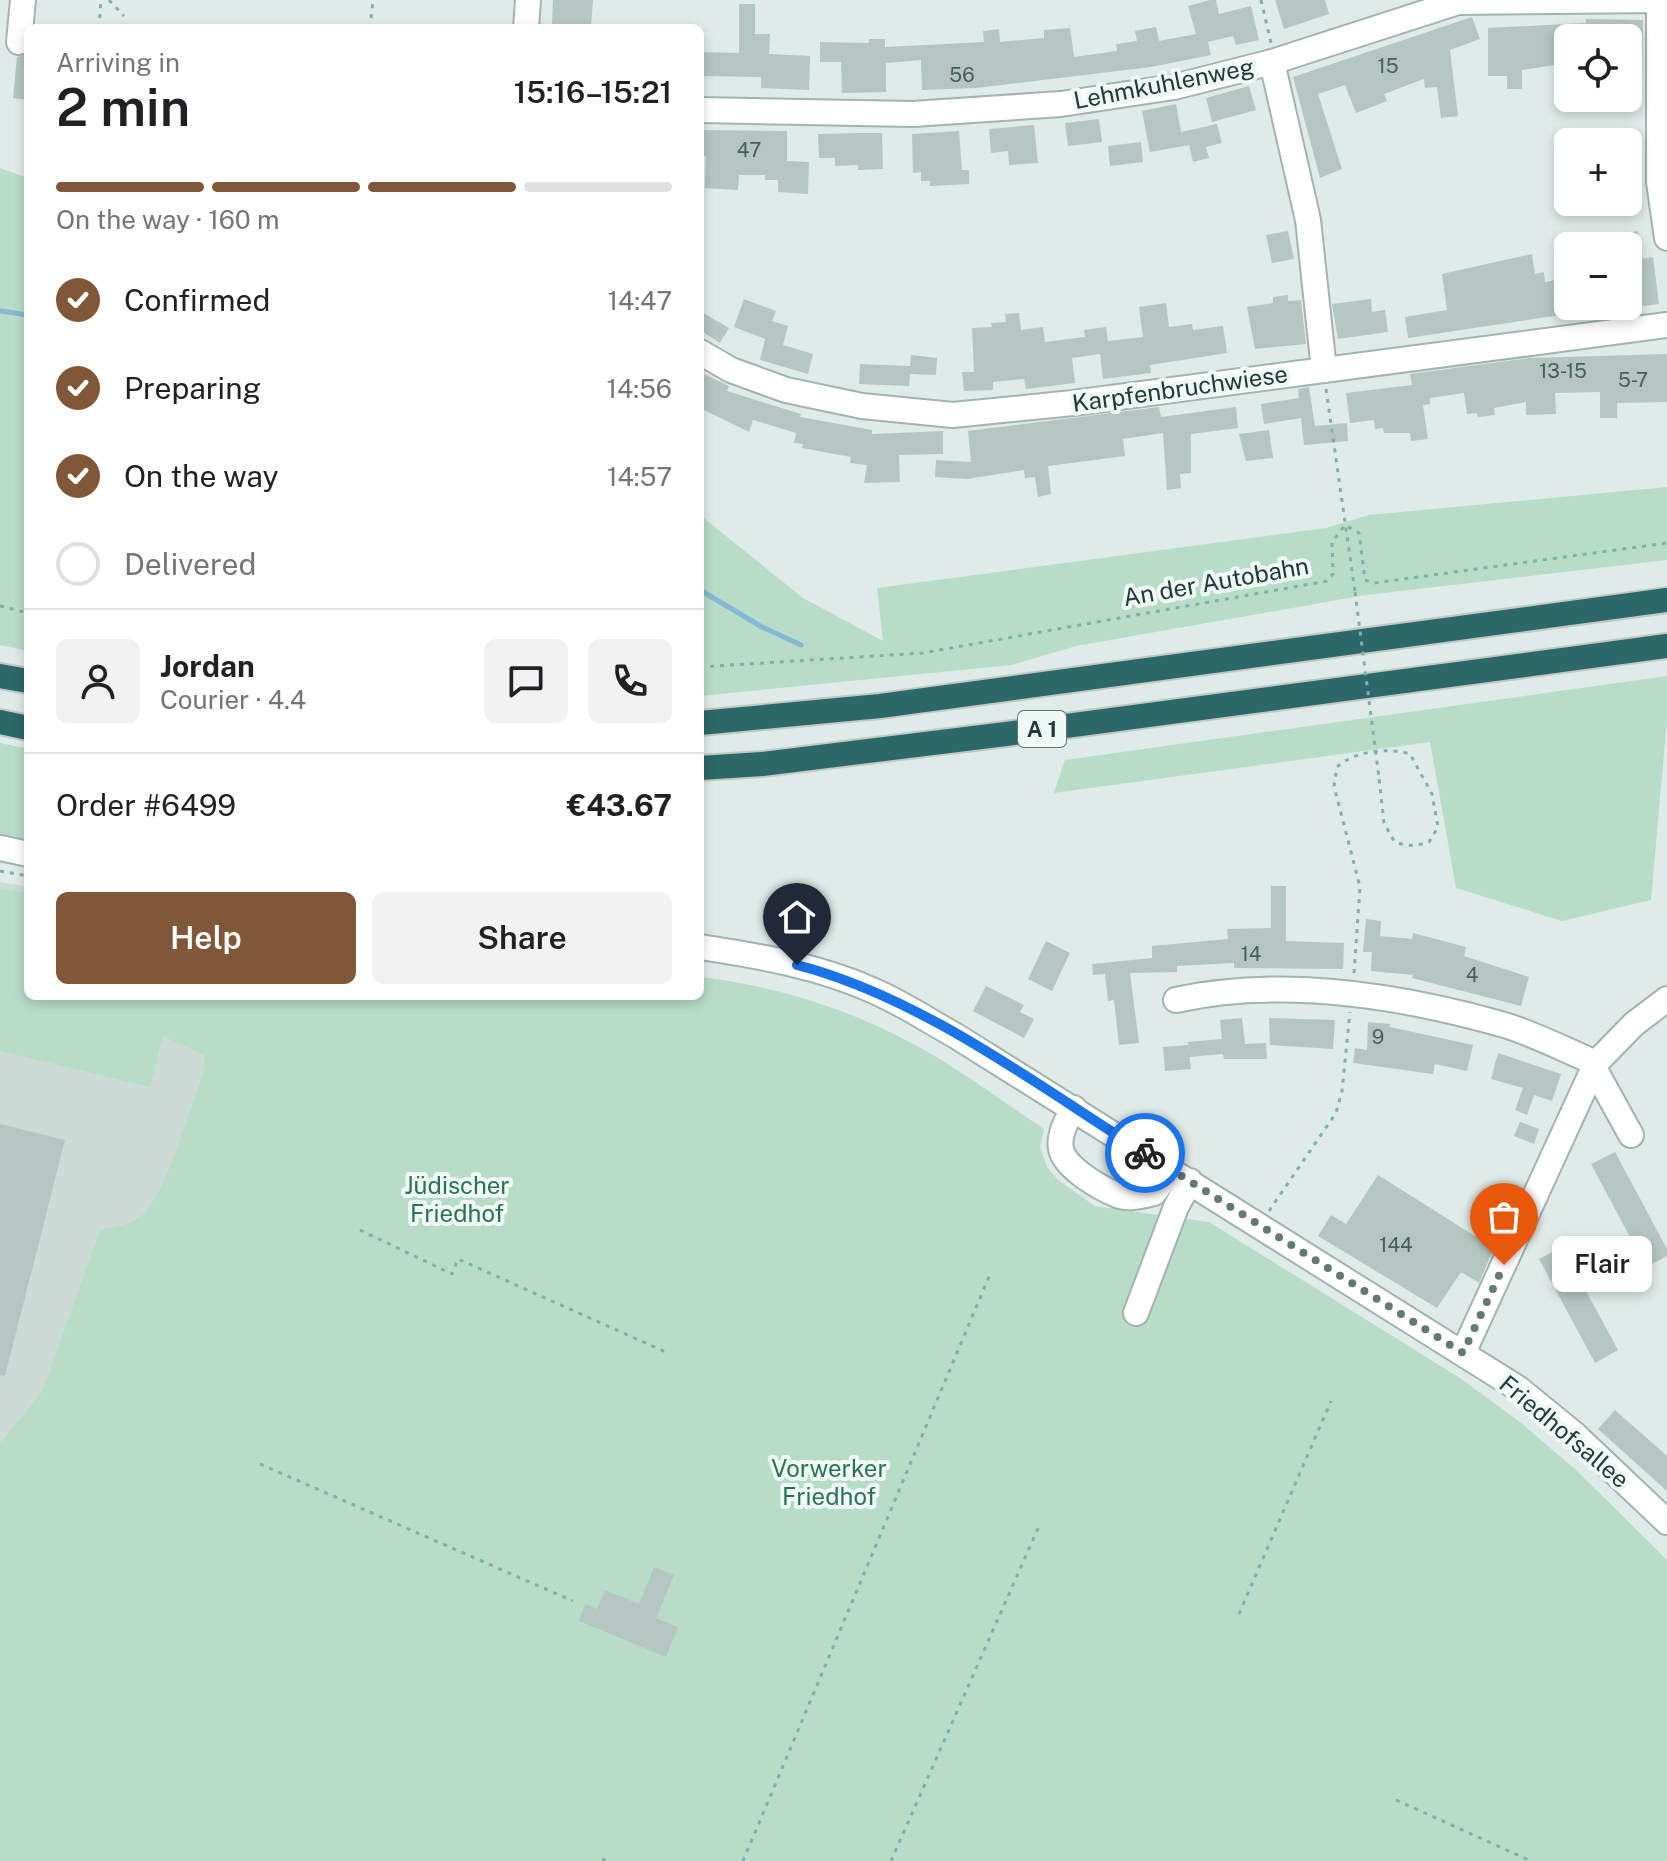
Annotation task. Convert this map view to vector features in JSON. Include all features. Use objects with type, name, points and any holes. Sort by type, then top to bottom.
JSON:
[{"type":"highway","name":"A 1","points":[[704,723],[880,706],[1667,600]]},
{"type":"highway","name":"A 1","points":[[704,768],[762,764],[991,736],[1667,646]]},
{"type":"highway","points":[[0,676],[24,680]]},
{"type":"highway","points":[[0,722],[24,727]]},
{"type":"street","points":[[16,41],[23,0]]},
{"type":"street","points":[[526,24],[528,0]]},
{"type":"street","points":[[1659,0],[1659,182],[1667,238]]},
{"type":"street","name":"Lehmkuhlenweg","points":[[704,110],[913,114],[1061,104],[1174,87],[1272,62],[1458,2],[1667,0]]},
{"type":"street","points":[[1272,62],[1308,220],[1324,370]]},
{"type":"street","name":"Karpfenbruchwiese","points":[[704,354],[731,370],[786,390],[862,406],[953,415],[1667,325]]},
{"type":"street","points":[[0,848],[24,853]]},
{"type":"street","name":"Friedhofsallee","points":[[704,948],[771,958],[875,991],[1074,1108],[1519,1389],[1562,1424],[1667,1522]]},
{"type":"street","points":[[1176,1000],[1222,990],[1351,995],[1428,1007],[1504,1025],[1595,1066],[1631,1135]]},
{"type":"street","points":[[1463,1353],[1595,1066],[1634,1024],[1667,999]]},
{"type":"street","points":[[1074,1108],[1064,1125],[1060,1147],[1065,1159],[1078,1171],[1118,1196],[1133,1197],[1154,1193],[1181,1176]]},
{"type":"street","points":[[1136,1313],[1176,1207],[1181,1176]]},
{"type":"path","points":[[99,24],[101,0]]},
{"type":"path","points":[[109,0],[124,16]]},
{"type":"path","points":[[370,24],[373,0]]},
{"type":"path","points":[[1261,0],[1272,62]]},
{"type":"path","points":[[1259,1226],[1336,1113],[1342,1091],[1360,887],[1334,786],[1337,767],[1354,755],[1392,751],[1410,754],[1432,794],[1438,827],[1429,842],[1422,844],[1394,841],[1384,823],[1379,778],[1355,592],[1324,370]]},
{"type":"path","points":[[1345,525],[1359,533],[1365,580],[1374,583],[1667,543]]},
{"type":"path","name":"An der Autobahn","points":[[704,667],[923,653],[1327,581],[1333,574],[1332,542],[1345,525]]},
{"type":"path","points":[[0,606],[24,612]]},
{"type":"path","points":[[0,871],[24,875]]},
{"type":"path","points":[[360,1230],[452,1274],[458,1259],[668,1353]]},
{"type":"path","points":[[743,1861],[991,1272]]},
{"type":"path","points":[[1239,1614],[1331,1401]]},
{"type":"path","points":[[260,1464],[573,1601]]},
{"type":"path","points":[[891,1861],[1039,1526]]},
{"type":"path","points":[[1396,1800],[1531,1861]]},
{"type":"path","points":[[602,1859],[607,1861]]},
{"type":"shaded area","points":[[0,882],[24,886],[24,1000],[319,1000],[0,1644]]},
{"type":"green space","points":[[0,168],[24,177],[24,650],[0,645]]},
{"type":"green space","points":[[1667,487],[1667,560],[1366,595],[1076,646],[1012,665],[704,696],[704,518],[803,598],[883,641],[877,588],[1326,528],[1369,515]]},
{"type":"green space","points":[[1667,676],[1667,720],[1651,900],[1562,921],[1456,888],[1430,742],[1054,793],[1065,760]]},
{"type":"green space","points":[[0,743],[24,748],[24,839],[0,834]]},
{"type":"green space","name":"Vorwerker Friedhof","points":[[0,888],[24,892],[24,1000],[704,1000],[704,978],[759,987],[816,1002],[899,1037],[971,1079],[1044,1129],[1040,1147],[1047,1167],[1058,1180],[1095,1206],[1209,1222],[1460,1378],[1520,1422],[1576,1470],[1667,1560],[1667,1861],[0,1861],[0,1443],[42,1392],[100,1230],[137,1219],[160,1190],[205,1068],[204,1055],[163,1036],[150,1087],[0,1051]]},
{"type":"building","points":[[553,0],[593,0],[591,24],[552,24]]},
{"type":"building","points":[[1216,0],[1219,14],[1251,6],[1259,40],[1236,45],[1233,36],[1208,42],[1211,55],[1151,67],[976,88],[922,90],[921,60],[886,63],[886,92],[842,93],[841,62],[820,62],[820,42],[869,43],[869,39],[885,39],[885,47],[984,42],[983,31],[999,29],[1000,42],[1044,38],[1044,30],[1070,28],[1074,57],[1117,51],[1116,44],[1137,41],[1135,31],[1156,27],[1159,41],[1196,34],[1188,6]]},
{"type":"building","points":[[1275,0],[1325,0],[1329,14],[1284,29]]},
{"type":"building","points":[[739,4],[755,4],[755,34],[770,34],[769,54],[810,56],[809,90],[761,88],[761,77],[704,76],[704,52],[739,53]]},
{"type":"building","points":[[1472,17],[1480,39],[1450,50],[1458,116],[1441,118],[1437,87],[1425,88],[1424,79],[1384,94],[1387,101],[1356,113],[1345,85],[1318,94],[1342,169],[1320,178],[1293,77]]},
{"type":"building","points":[[1586,19],[1643,20],[1642,98],[1642,24],[1566,24],[1586,23]]},
{"type":"building","points":[[1554,25],[1554,65],[1522,70],[1522,89],[1507,89],[1507,76],[1488,76],[1488,28]]},
{"type":"building","points":[[24,55],[24,99],[13,98],[17,57]]},
{"type":"building","points":[[1249,86],[1256,110],[1212,122],[1206,98]]},
{"type":"building","points":[[1176,104],[1181,132],[1217,124],[1222,143],[1206,147],[1209,158],[1193,162],[1189,145],[1150,152],[1142,111]]},
{"type":"building","points":[[1099,119],[1102,142],[1068,146],[1065,123]]},
{"type":"building","points":[[1034,125],[1038,163],[1009,165],[1008,151],[991,153],[989,129]]},
{"type":"building","points":[[704,130],[787,131],[787,161],[809,162],[808,194],[778,192],[778,180],[765,180],[765,175],[739,175],[738,190],[705,188]]},
{"type":"building","points":[[959,131],[962,170],[969,170],[969,184],[930,186],[930,181],[921,181],[921,172],[913,173],[912,134]]},
{"type":"building","points":[[882,133],[883,169],[858,170],[858,165],[835,166],[835,158],[819,158],[818,134]]},
{"type":"building","points":[[1141,142],[1143,162],[1110,166],[1108,146]]},
{"type":"building","points":[[1288,231],[1294,259],[1272,263],[1266,235]]},
{"type":"building","points":[[1532,254],[1535,274],[1544,272],[1545,282],[1554,280],[1554,316],[1408,338],[1405,317],[1447,310],[1442,274]]},
{"type":"building","points":[[1653,257],[1659,304],[1642,306],[1642,259]]},
{"type":"building","points":[[1288,295],[1288,301],[1301,300],[1306,344],[1255,349],[1247,307],[1273,303],[1273,297]]},
{"type":"building","points":[[744,299],[776,311],[772,321],[788,326],[783,345],[813,354],[808,374],[760,360],[765,339],[734,327]]},
{"type":"building","points":[[1371,299],[1372,312],[1385,310],[1388,332],[1338,339],[1332,304]]},
{"type":"building","points":[[1166,303],[1169,327],[1192,324],[1193,330],[1223,326],[1227,353],[1150,365],[1151,373],[1103,379],[1100,354],[1072,358],[1075,383],[1026,389],[1024,379],[993,382],[993,390],[964,391],[962,372],[974,372],[972,328],[992,327],[991,323],[1006,322],[1005,314],[1019,313],[1021,330],[1043,327],[1045,342],[1085,337],[1084,330],[1106,327],[1108,341],[1143,337],[1139,307]]},
{"type":"building","points":[[704,313],[729,328],[720,343],[704,333]]},
{"type":"building","points":[[1667,354],[1667,402],[1617,403],[1617,418],[1600,418],[1600,392],[1555,393],[1556,414],[1526,415],[1526,402],[1494,408],[1495,415],[1478,417],[1477,413],[1467,414],[1464,393],[1430,398],[1430,404],[1423,405],[1428,439],[1411,441],[1410,433],[1384,433],[1383,428],[1375,429],[1374,420],[1350,423],[1346,393],[1412,385],[1410,374],[1529,358]]},
{"type":"building","points":[[911,355],[937,358],[936,375],[910,374],[909,386],[859,384],[860,364],[910,366]]},
{"type":"building","points":[[704,374],[729,386],[727,391],[801,414],[800,417],[872,430],[872,434],[943,431],[943,454],[899,455],[900,482],[864,483],[867,465],[850,463],[851,457],[802,448],[803,444],[794,443],[796,433],[753,420],[749,432],[704,410]]},
{"type":"building","points":[[1309,387],[1315,426],[1347,423],[1348,441],[1304,445],[1301,418],[1264,424],[1261,404],[1299,398],[1298,389]]},
{"type":"building","points":[[1159,407],[1161,417],[1236,407],[1238,428],[1191,434],[1191,473],[1180,474],[1181,488],[1167,490],[1163,433],[1123,439],[1125,456],[1048,466],[1051,494],[1038,497],[1035,477],[1025,478],[1024,470],[967,479],[935,477],[936,460],[971,462],[968,431]]},
{"type":"building","points":[[1269,430],[1273,458],[1246,461],[1239,434]]},
{"type":"building","points":[[1271,886],[1286,886],[1286,941],[1344,943],[1343,969],[1234,968],[1234,963],[1177,966],[1177,972],[1130,973],[1139,1043],[1119,1045],[1114,1000],[1108,1001],[1105,974],[1093,975],[1092,964],[1152,958],[1152,946],[1228,939],[1227,929],[1271,928]]},
{"type":"building","points":[[1366,919],[1381,921],[1380,936],[1412,939],[1413,933],[1466,947],[1464,956],[1529,977],[1521,1006],[1412,978],[1413,975],[1371,971],[1372,952],[1363,952]]},
{"type":"building","points":[[1046,941],[1070,953],[1052,991],[1028,979]]},
{"type":"building","points":[[986,986],[1024,1005],[1020,1012],[1034,1019],[1024,1038],[973,1011]]},
{"type":"building","points":[[1242,1018],[1245,1044],[1266,1043],[1267,1059],[1224,1059],[1223,1054],[1189,1057],[1188,1042],[1222,1039],[1220,1020]]},
{"type":"building","points":[[1269,1018],[1335,1020],[1333,1049],[1270,1045]]},
{"type":"building","points":[[1368,1022],[1390,1024],[1390,1027],[1473,1045],[1467,1071],[1435,1064],[1433,1074],[1353,1063],[1355,1048],[1367,1050]]},
{"type":"building","points":[[1188,1045],[1191,1069],[1165,1071],[1163,1047]]},
{"type":"building","points":[[1498,1053],[1561,1074],[1552,1101],[1534,1095],[1527,1115],[1515,1110],[1523,1088],[1491,1079]]},
{"type":"building","points":[[1520,1122],[1539,1129],[1534,1144],[1514,1136]]},
{"type":"building","points":[[0,1124],[65,1140],[5,1376],[0,1375]]},
{"type":"building","points":[[1615,1152],[1667,1249],[1667,1256],[1646,1267],[1591,1164]]},
{"type":"building","points":[[1378,1175],[1494,1248],[1479,1283],[1461,1272],[1437,1308],[1318,1236],[1331,1215],[1346,1224]]},
{"type":"building","points":[[1562,1247],[1618,1350],[1595,1363],[1539,1259]]},
{"type":"building","points":[[1615,1410],[1667,1456],[1667,1491],[1598,1429]]},
{"type":"building","points":[[654,1567],[674,1575],[656,1618],[678,1627],[666,1657],[579,1621],[585,1604],[597,1609],[605,1590],[639,1604]]},
{"type":"waterway","points":[[0,311],[24,314]]},
{"type":"waterway","points":[[704,592],[762,627],[801,645]]},
{"type":"way so far","points":[[1145,1153],[1463,1353],[1504,1265]]},
{"type":"place","name":"Flair","points":[[1504,1265]]},
{"type":"route","points":[[797,965],[875,991],[1031,1081],[1145,1153]]},
{"type":"park label","name":"Jüdischer Friedhof","points":[[457,1200]]}]
